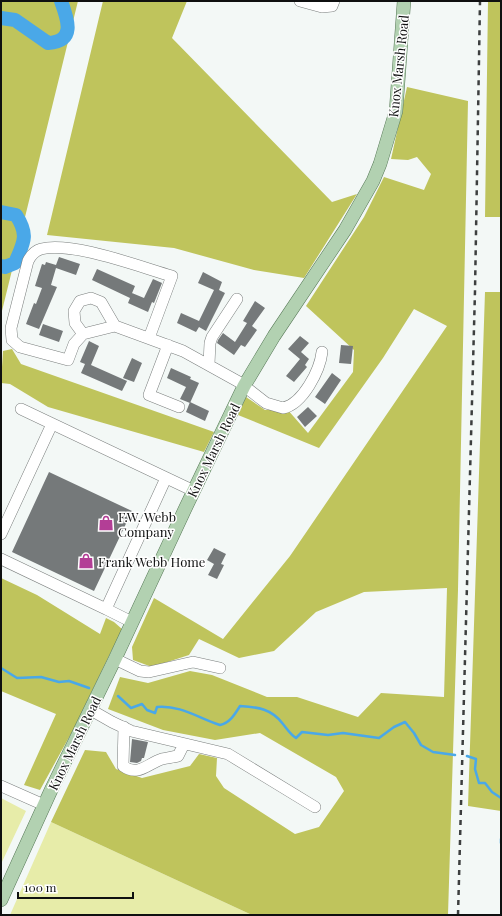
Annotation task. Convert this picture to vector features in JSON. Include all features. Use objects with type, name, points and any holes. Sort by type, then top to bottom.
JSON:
[{"type":"main road","name":"Knox Marsh Road","points":[[1,900],[44,805],[244,386],[281,325],[365,198],[380,164],[396,111],[404,1]]},
{"type":"street","points":[[300,1],[322,8],[332,6],[334,1]]},
{"type":"street","points":[[150,338],[172,276],[85,252],[62,248],[40,249],[34,252],[28,261],[11,328],[12,340],[20,347],[68,360],[74,344],[83,334],[115,326],[168,345],[209,364],[266,402],[274,406],[288,407],[301,396],[310,383],[321,362],[322,352]]},
{"type":"street","points":[[83,334],[75,323],[74,311],[76,306],[85,299],[96,299],[101,302],[115,326]]},
{"type":"street","points":[[209,364],[210,343],[212,337],[236,299]]},
{"type":"street","points":[[168,345],[149,395],[179,406]]},
{"type":"street","points":[[21,409],[194,491]]},
{"type":"street","points":[[1,534],[52,424]]},
{"type":"street","points":[[106,609],[166,478]]},
{"type":"street","points":[[1,559],[132,622]]},
{"type":"street","points":[[115,659],[140,671],[149,672],[193,662],[220,668]]},
{"type":"street","points":[[90,710],[124,727],[184,744],[228,754],[315,807]]},
{"type":"street","points":[[124,727],[123,766],[133,771],[141,770],[161,759],[178,756],[184,744]]},
{"type":"street","points":[[1,786],[44,805]]},
{"type":"green space","points":[[1,1],[78,1],[1,315]]},
{"type":"green space","points":[[103,1],[187,1],[172,38],[332,202],[357,194],[304,278],[254,270],[174,248],[47,235]]},
{"type":"green space","points":[[488,1],[501,1],[501,217],[485,217]]},
{"type":"green space","points":[[407,87],[468,101],[458,590],[448,915],[252,915],[51,822],[85,750],[106,752],[116,769],[142,778],[190,766],[199,754],[217,758],[216,776],[224,788],[295,834],[319,827],[344,791],[336,777],[260,733],[215,740],[163,730],[108,709],[120,677],[148,683],[190,671],[212,675],[267,697],[297,697],[358,717],[381,693],[444,697],[447,588],[364,592],[316,612],[274,651],[239,658],[199,639],[189,655],[152,667],[133,660],[132,647],[154,598],[223,639],[290,556],[447,326],[414,309],[383,358],[319,448],[238,415],[246,397],[265,410],[287,409],[308,433],[353,372],[354,350],[306,306],[364,217],[384,177],[424,190],[431,174],[417,157],[408,160],[391,159]]},
{"type":"green space","points":[[485,292],[501,292],[501,811],[468,806]]},
{"type":"green space","points":[[12,349],[21,364],[214,432],[204,452],[48,407],[10,384],[1,383],[3,351]]},
{"type":"green space","points":[[1,578],[37,595],[100,634],[106,618],[114,622],[122,629],[73,730],[40,790],[24,785],[56,714],[1,691]]},
{"type":"green space","points":[[1,798],[26,811],[1,864]]},
{"type":"green space","points":[[51,822],[252,915],[10,915]]},
{"type":"building","points":[[59,257],[80,264],[76,275],[56,268],[51,285],[57,287],[39,329],[26,324],[34,303],[36,304],[42,288],[35,286],[42,264],[45,265],[46,262],[56,265]]},
{"type":"building","points":[[97,269],[135,286],[130,298],[92,280]]},
{"type":"building","points":[[203,272],[222,282],[219,290],[225,293],[206,331],[199,327],[196,332],[177,323],[181,313],[199,321],[214,290],[198,283]]},
{"type":"building","points":[[153,279],[162,283],[154,303],[152,302],[148,312],[128,303],[132,293],[144,298]]},
{"type":"building","points":[[255,301],[265,308],[252,326],[257,330],[245,347],[241,345],[234,355],[217,343],[218,340],[223,333],[235,342],[247,323],[243,321]]},
{"type":"building","points":[[43,324],[63,331],[59,342],[39,335]]},
{"type":"building","points":[[300,336],[309,343],[301,352],[309,359],[305,365],[307,367],[294,382],[286,376],[300,359],[288,349]]},
{"type":"building","points":[[89,341],[99,346],[91,365],[127,381],[122,391],[81,373],[85,364],[80,362]]},
{"type":"building","points":[[341,345],[353,346],[351,364],[339,363]]},
{"type":"building","points":[[132,358],[142,363],[134,382],[123,378]]},
{"type":"building","points":[[171,368],[191,377],[190,379],[199,383],[190,403],[180,399],[186,387],[167,378]]},
{"type":"building","points":[[332,373],[341,380],[325,404],[315,397]]},
{"type":"building","points":[[190,402],[209,411],[205,421],[186,412]]},
{"type":"building","points":[[308,407],[317,416],[305,427],[297,417]]},
{"type":"building","points":[[49,472],[132,511],[94,591],[12,552]]},
{"type":"building","points":[[214,548],[226,554],[221,564],[224,565],[217,579],[208,575],[214,564],[207,560]]},
{"type":"building","points":[[132,739],[148,742],[144,758],[137,763],[130,762]]},
{"type":"waterway","points":[[1,18],[15,20],[48,43],[57,41],[63,38],[68,28],[66,15],[61,1]]},
{"type":"waterway","points":[[1,212],[16,215],[24,233],[23,244],[15,263],[5,267],[1,266]]},
{"type":"waterway","points":[[1,668],[17,678],[41,677],[59,682],[69,681],[89,688]]},
{"type":"waterway","points":[[118,696],[131,708],[142,704],[147,710],[155,713],[157,707],[174,708],[220,725],[229,720],[240,706],[259,708],[269,712],[279,719],[296,738],[302,732],[328,735],[343,733],[379,738],[394,727],[405,722],[421,745],[433,752],[455,755]]},
{"type":"waterway","points":[[467,756],[476,759],[475,769],[479,783],[485,783],[492,792],[501,798]]},
{"type":"railway","points":[[458,915],[475,291],[480,1]]},
{"type":"place","name":"F.W. Webb Company","points":[[106,523]]},
{"type":"place","name":"Frank Webb Home","points":[[86,561]]}]
